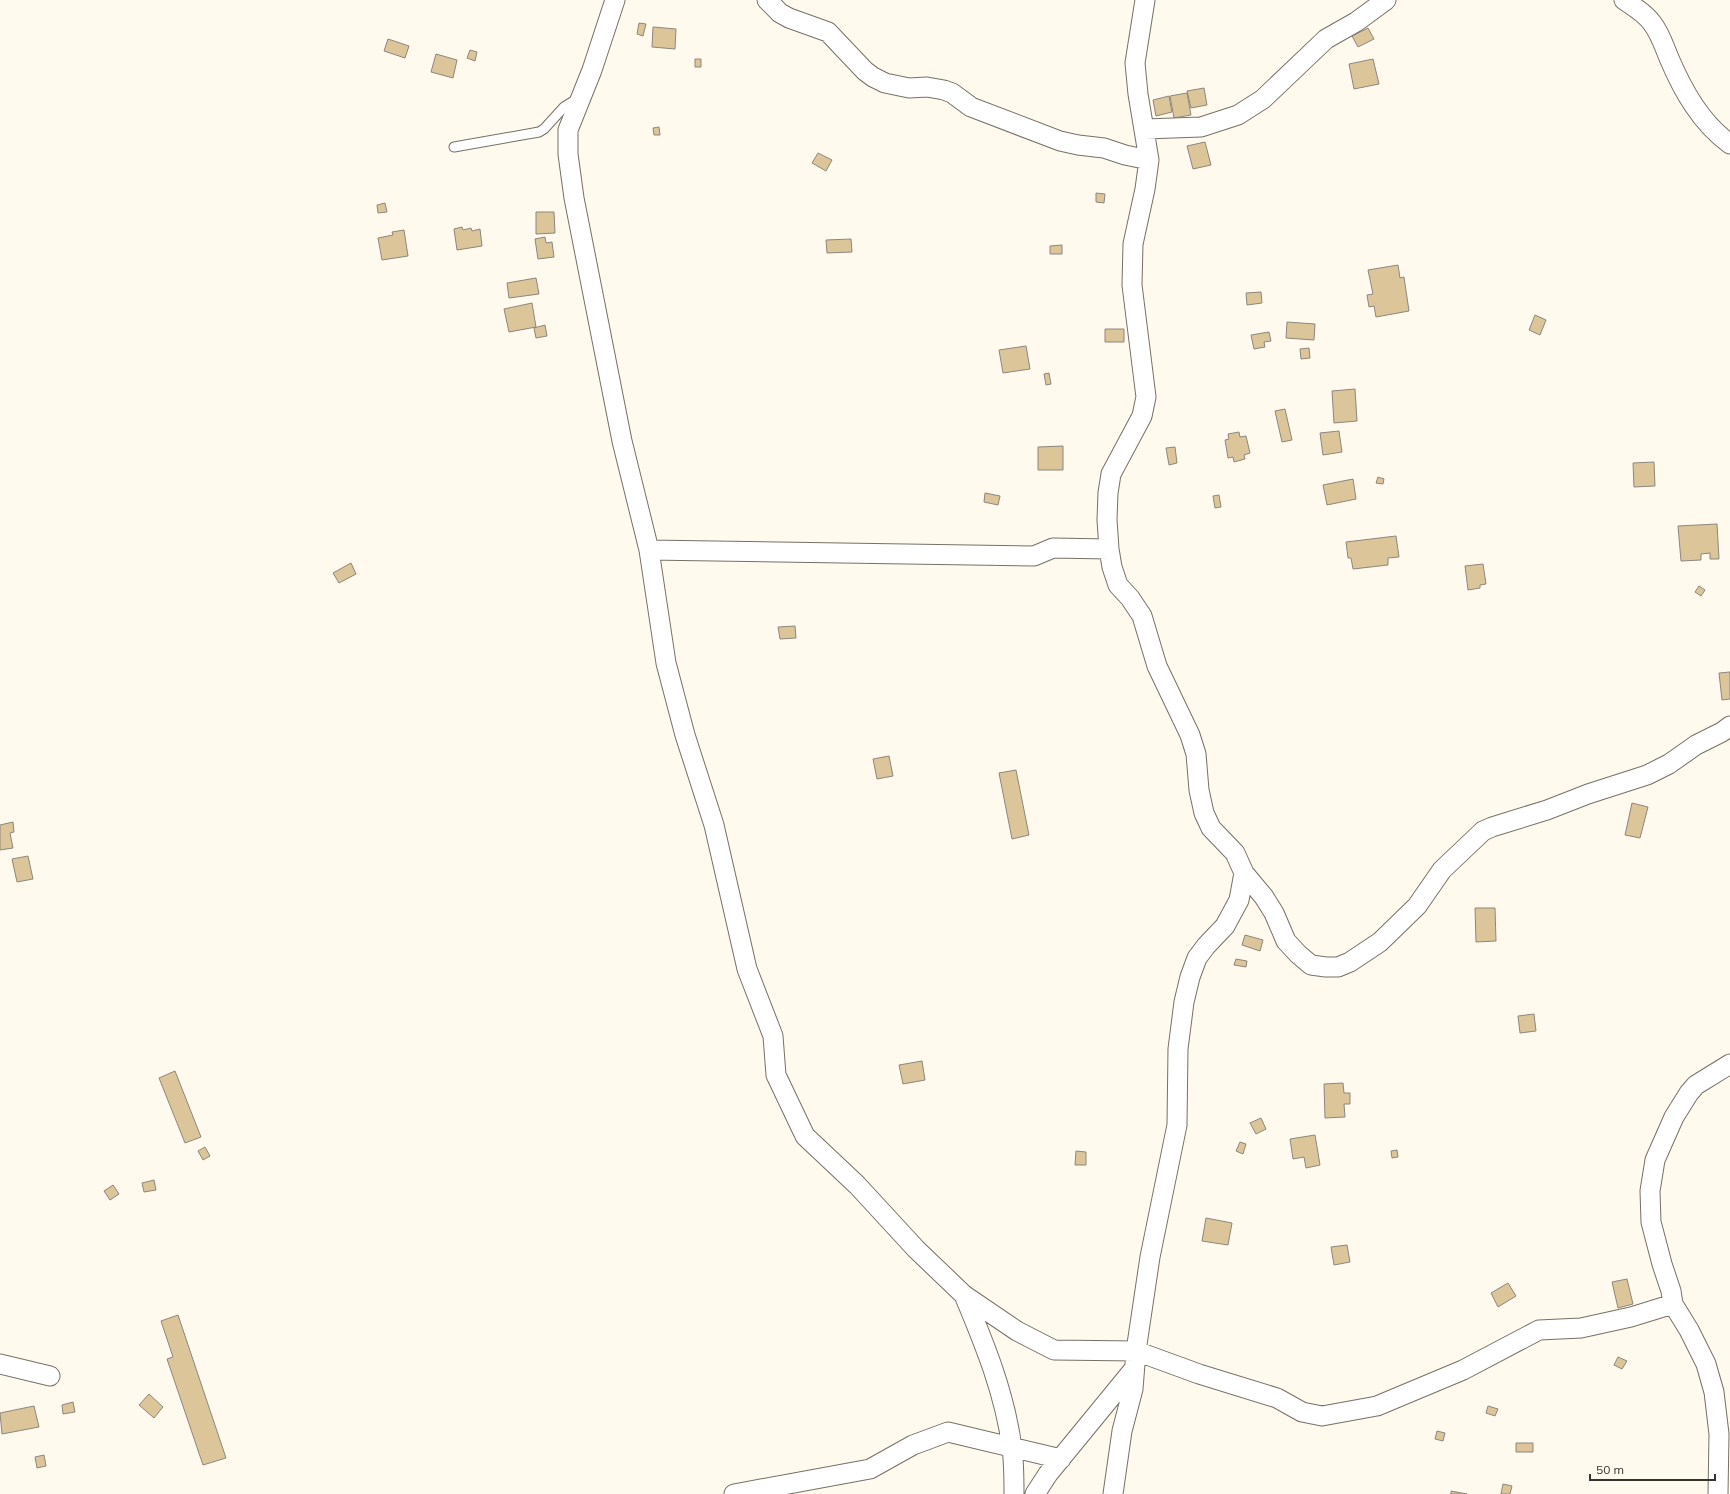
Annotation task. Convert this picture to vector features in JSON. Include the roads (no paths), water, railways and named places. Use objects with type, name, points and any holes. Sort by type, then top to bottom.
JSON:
[{"type":"street","points":[[615,0],[592,70],[568,130],[568,154],[574,198],[622,441],[649,550],[666,663],[684,735],[714,825],[747,969],[773,1036],[776,1075],[805,1136],[857,1185],[916,1249],[964,1295],[1017,1331],[1054,1350],[1135,1360],[1199,1374],[1277,1398],[1302,1412],[1322,1416],[1377,1406],[1463,1370],[1539,1330],[1581,1328],[1631,1317],[1673,1304]]},
{"type":"street","points":[[767,0],[780,13],[789,18],[828,32],[865,71],[873,77],[885,82],[909,88],[928,87],[944,90],[952,93],[971,107],[1060,141],[1104,148],[1125,155],[1149,160]]},
{"type":"street","points":[[1145,0],[1135,63],[1138,94],[1149,160],[1145,189],[1133,244],[1132,278],[1140,361],[1146,397],[1142,416],[1111,474],[1108,493],[1107,520],[1109,549],[1112,567],[1118,585],[1130,598],[1142,616],[1157,666],[1190,734],[1196,754],[1199,790],[1204,813],[1211,828],[1235,853],[1244,873],[1264,897],[1274,914],[1286,941],[1311,965],[1338,967],[1350,962],[1380,942],[1417,906],[1442,870],[1483,832],[1492,827],[1540,813],[1588,794],[1647,775],[1669,764],[1696,745],[1722,732],[1730,726]]},
{"type":"street","points":[[1145,129],[1201,127],[1238,115],[1263,99],[1326,39],[1356,22],[1386,0]]},
{"type":"street","points":[[1624,0],[1642,11],[1652,22],[1662,40],[1676,73],[1699,112],[1714,131],[1730,144]]},
{"type":"street","points":[[649,550],[1034,556],[1053,548],[1109,549]]},
{"type":"street","points":[[1114,1494],[1122,1431],[1133,1389],[1135,1360],[1150,1257],[1178,1125],[1178,1049],[1186,996],[1190,977],[1197,958],[1225,926],[1239,900],[1244,873]]},
{"type":"street","points":[[1718,1494],[1719,1434],[1714,1392],[1706,1364],[1689,1330],[1673,1304],[1671,1291],[1651,1222],[1650,1191],[1655,1160],[1674,1117],[1689,1093],[1696,1085],[1730,1064]]},
{"type":"street","points":[[964,1295],[988,1351],[1005,1407],[1012,1448],[1014,1494]]},
{"type":"street","points":[[1035,1494],[1135,1360]]},
{"type":"street","points":[[0,1364],[50,1376]]},
{"type":"street","points":[[734,1494],[870,1469],[913,1445],[948,1432],[1061,1459]]},
{"type":"lane","points":[[454,147],[539,132],[544,129],[564,107],[580,97]]}]
